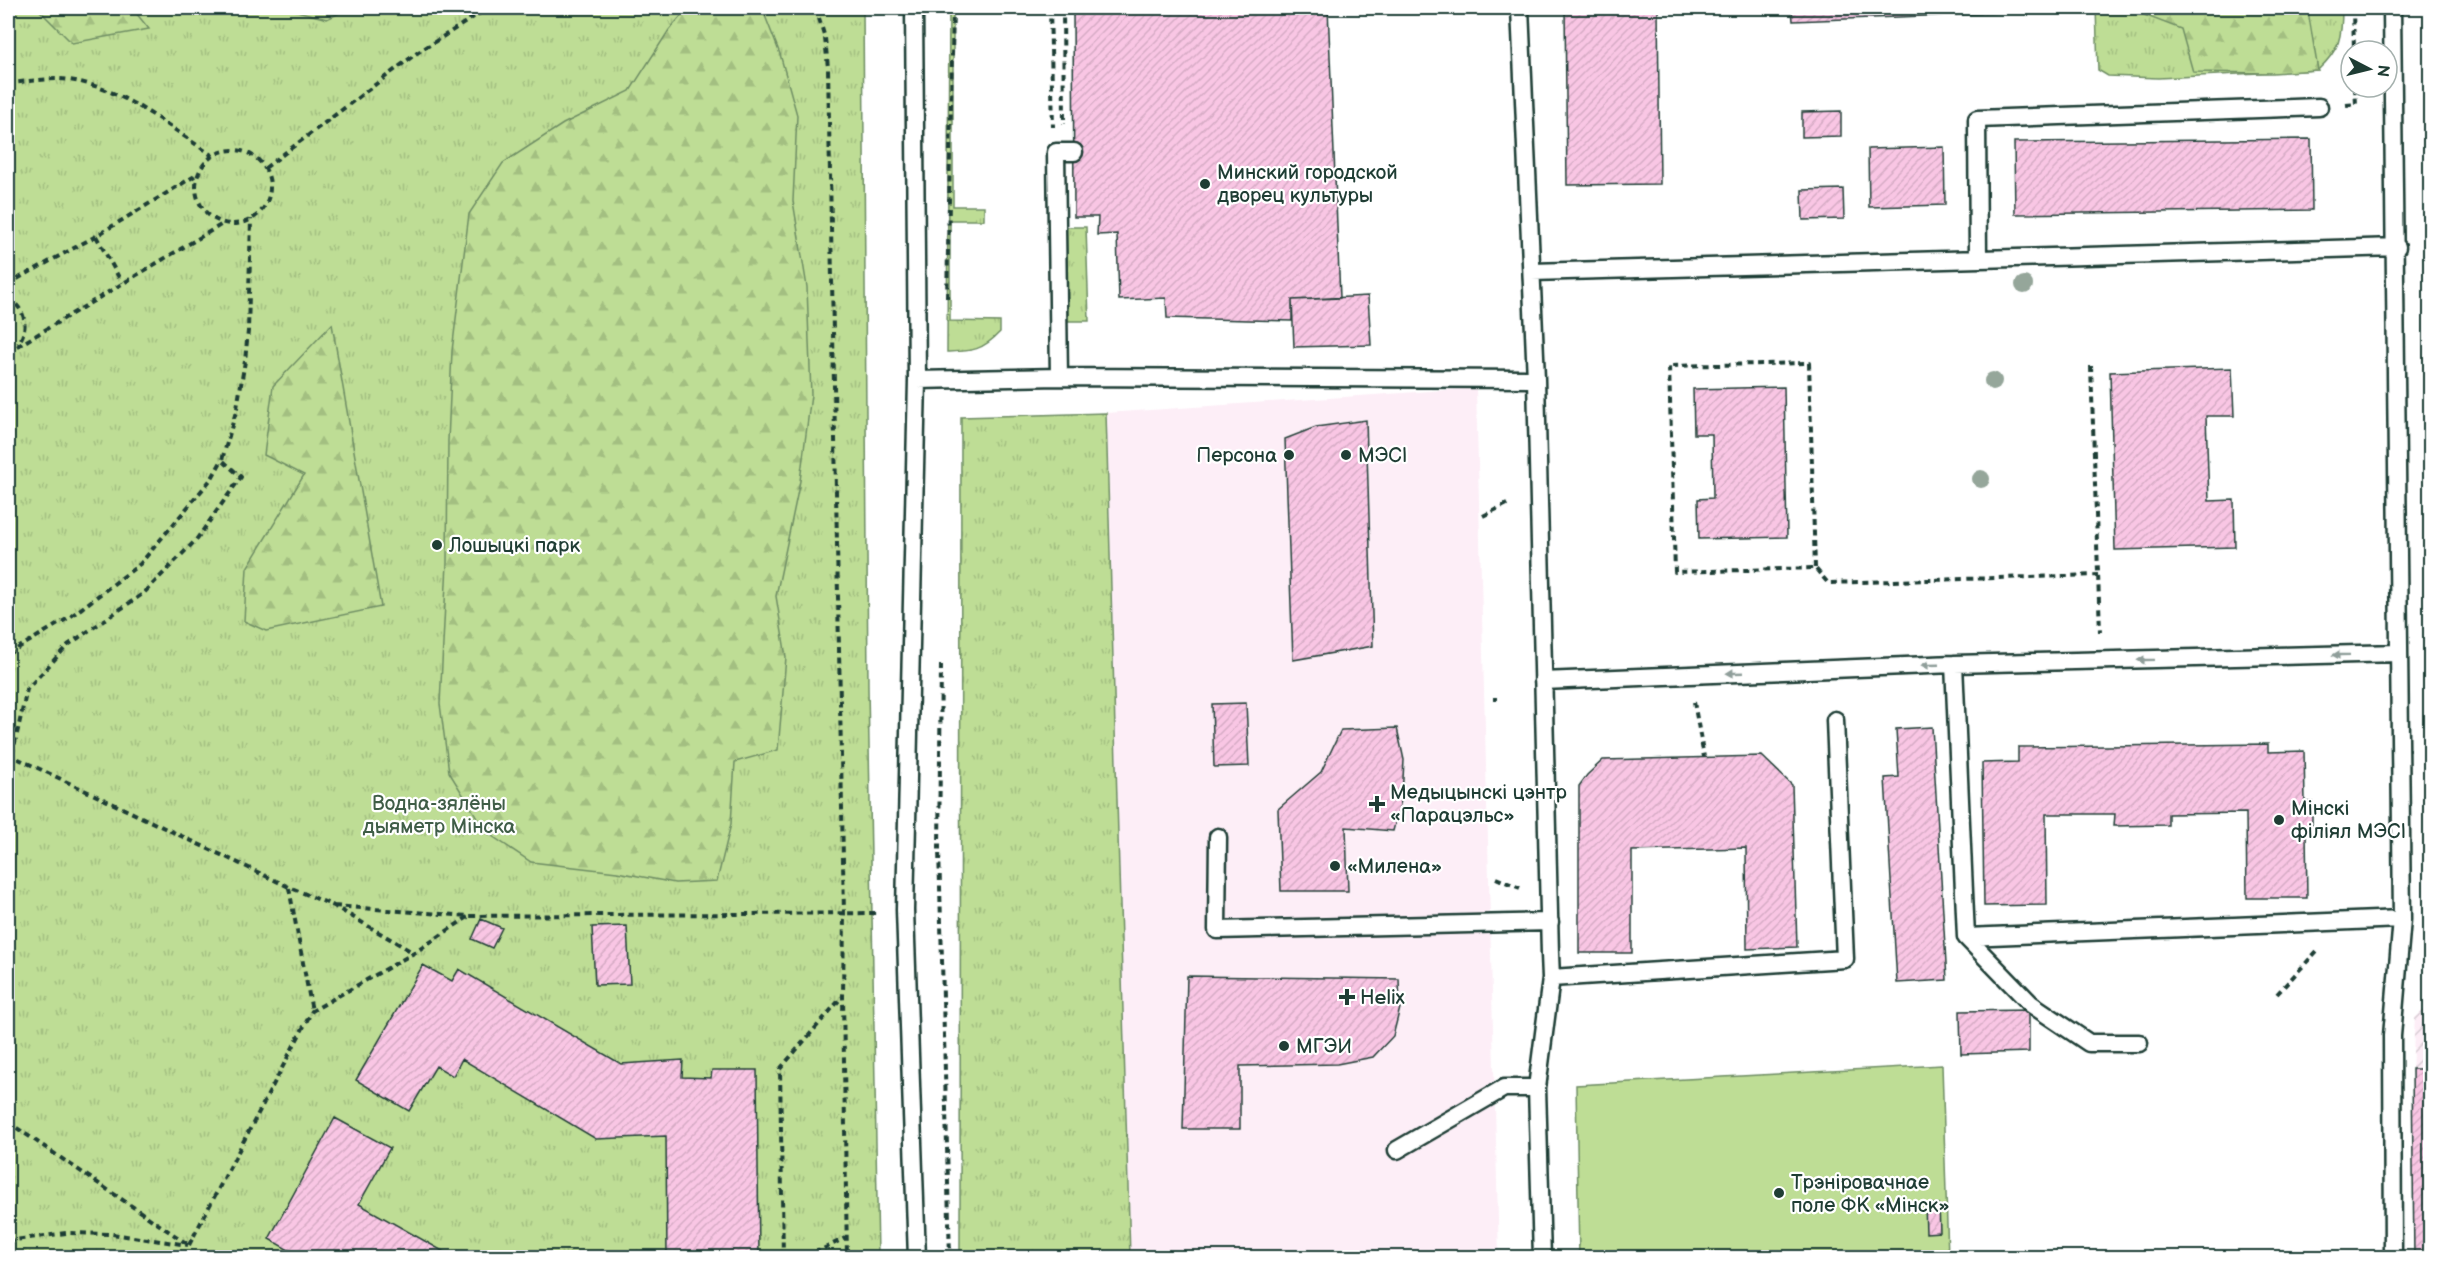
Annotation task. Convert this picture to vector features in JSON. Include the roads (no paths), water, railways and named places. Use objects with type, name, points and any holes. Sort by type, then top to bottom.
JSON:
[{"type":"lane","points":[[914,8],[917,380],[905,910],[917,1257]]},
{"type":"lane","points":[[1520,8],[1536,379],[1551,978],[1537,1088],[1542,1257]]},
{"type":"lane","points":[[2392,8],[2397,247],[2402,919],[2392,1036],[2393,1257]]},
{"type":"lane","points":[[1978,259],[1977,119],[2319,107]]},
{"type":"lane","points":[[1059,377],[1056,152],[1074,152]]},
{"type":"lane","points":[[1532,272],[2397,247]]},
{"type":"lane","points":[[917,380],[1059,377],[1536,379]]},
{"type":"lane","points":[[1544,681],[1954,664],[2399,653]]},
{"type":"lane","points":[[1954,664],[1966,937],[2031,1004],[2089,1043],[2139,1043]]},
{"type":"lane","points":[[1551,978],[1845,959],[1835,720]]},
{"type":"lane","points":[[1218,837],[1217,930],[1550,922]]},
{"type":"lane","points":[[1966,937],[2402,919]]},
{"type":"lane","points":[[1397,1150],[1504,1088],[1537,1088]]},
{"type":"place","name":"Минский городской дворец культуры","points":[[1205,184]]},
{"type":"place","name":"Персона","points":[[1289,455]]},
{"type":"place","name":"МЭСІ","points":[[1346,455]]},
{"type":"place","name":"Лошыцкі парк","points":[[437,545]]},
{"type":"place","name":"Медыцынскі цэнтр «Парацэльс»","points":[[1377,804]]},
{"type":"place","name":"Мінскі філіял МЭСІ","points":[[2279,820]]},
{"type":"place","name":"«Милена»","points":[[1335,866]]},
{"type":"place","name":"Helix","points":[[1347,997]]},
{"type":"place","name":"МГЭИ","points":[[1284,1046]]},
{"type":"place","name":"Трэніровачнае поле ФК «Мінск»","points":[[1779,1193]]},
{"type":"park label","name":"Водна-зялёны дыяметр Мінска","points":[[439,814]]}]
